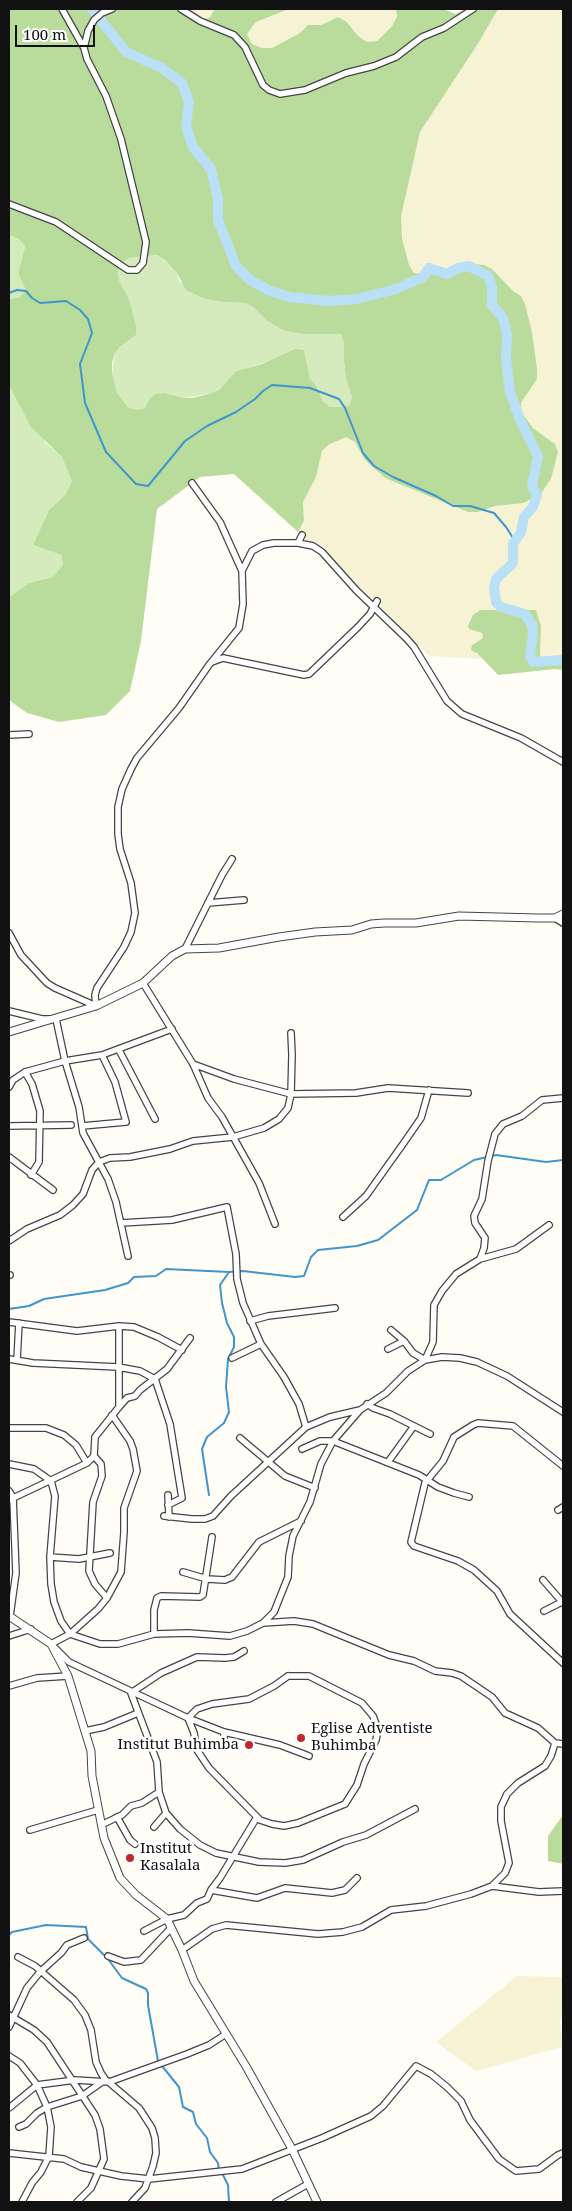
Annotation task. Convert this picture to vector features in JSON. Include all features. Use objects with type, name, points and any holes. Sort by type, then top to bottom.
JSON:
[{"type":"street","points":[[9,204],[56,222],[128,270],[137,270],[142,264],[145,254],[144,236],[121,139],[106,96],[87,59],[84,48],[62,9]]},
{"type":"street","points":[[84,48],[88,31],[94,20],[102,13],[112,9]]},
{"type":"street","points":[[181,9],[200,21],[234,35],[245,47],[264,85],[269,90],[280,94],[305,90],[396,57],[422,36],[444,28],[473,9]]},
{"type":"street","points":[[96,1006],[96,988],[124,947],[131,932],[135,914],[131,883],[120,849],[118,834],[118,808],[122,789],[137,758],[180,708],[212,662],[239,628],[243,604],[242,571],[220,522],[192,483]]},
{"type":"street","points":[[298,543],[302,535]]},
{"type":"street","points":[[242,571],[252,552],[263,545],[298,543],[313,546],[322,552],[356,590],[375,603],[414,647],[441,693],[462,714],[521,738],[563,762]]},
{"type":"street","points":[[212,662],[223,658],[304,675],[309,674],[358,628],[370,614],[375,603]]},
{"type":"street","points":[[414,640],[414,647]]},
{"type":"street","points":[[9,735],[29,734]]},
{"type":"street","points":[[185,949],[232,859]]},
{"type":"street","points":[[208,903],[244,900]]},
{"type":"street","points":[[9,1032],[96,1006],[143,983],[172,956],[185,949],[219,948],[288,935],[352,930],[370,924],[416,923],[459,916],[555,918],[563,914]]},
{"type":"street","points":[[555,918],[563,923]]},
{"type":"street","points":[[9,933],[21,955],[47,983],[96,1006]]},
{"type":"street","points":[[143,983],[193,1064],[208,1098],[222,1117],[233,1137],[258,1183],[275,1224]]},
{"type":"street","points":[[9,1011],[42,1019],[56,1019]]},
{"type":"street","points":[[56,1019],[65,1061],[79,1107],[82,1126],[88,1145],[99,1162],[116,1202],[128,1256]]},
{"type":"street","points":[[9,1086],[13,1080],[25,1072],[65,1061],[102,1055],[172,1029]]},
{"type":"street","points":[[9,1241],[27,1229],[60,1215],[73,1206],[82,1194],[92,1170],[99,1162],[110,1158],[130,1157],[170,1149],[193,1141],[233,1137],[264,1128],[279,1119],[288,1108],[291,1094],[291,1033]]},
{"type":"street","points":[[119,1050],[155,1119]]},
{"type":"street","points":[[82,1126],[126,1122],[115,1082],[102,1055]]},
{"type":"street","points":[[193,1064],[234,1079],[291,1094],[371,1092],[388,1088],[468,1093]]},
{"type":"street","points":[[25,1072],[37,1098],[41,1126],[39,1162],[31,1175]]},
{"type":"street","points":[[342,1218],[366,1196],[421,1118],[429,1090]]},
{"type":"street","points":[[480,1259],[485,1238],[475,1222],[474,1216],[482,1199],[490,1151],[495,1134],[503,1124],[522,1116],[542,1100],[563,1098]]},
{"type":"street","points":[[9,1126],[71,1125]]},
{"type":"street","points":[[9,1157],[53,1190]]},
{"type":"street","points":[[122,1223],[172,1220],[227,1207],[243,1303],[261,1344],[284,1377],[295,1397],[306,1427]]},
{"type":"street","points":[[425,1360],[433,1342],[434,1305],[442,1291],[456,1274],[480,1259],[516,1249],[549,1225]]},
{"type":"street","points":[[250,1321],[268,1316],[335,1308]]},
{"type":"street","points":[[9,1322],[77,1331],[119,1326],[144,1330],[182,1350]]},
{"type":"street","points":[[17,1360],[19,1323]]},
{"type":"street","points":[[119,1326],[119,1407]]},
{"type":"street","points":[[391,1330],[404,1341],[413,1353],[425,1360]]},
{"type":"street","points":[[11,1499],[87,1463],[94,1456],[97,1432],[102,1430],[127,1398],[135,1396],[167,1368],[190,1338]]},
{"type":"street","points":[[388,1349],[404,1341]]},
{"type":"street","points":[[232,1358],[261,1344]]},
{"type":"street","points":[[9,1464],[34,1469],[51,1481],[56,1496],[50,1557],[54,1602],[61,1621],[70,1634],[100,1644],[118,1644],[154,1634],[188,1633],[230,1636],[247,1631],[263,1623],[274,1612],[281,1599],[288,1577],[289,1556],[294,1536],[333,1441],[360,1410],[386,1392],[408,1371],[425,1360],[442,1357],[460,1358],[477,1362],[507,1376],[563,1412]]},
{"type":"street","points":[[9,1358],[33,1364],[118,1367],[140,1371],[155,1378],[170,1424],[182,1498],[168,1505]]},
{"type":"street","points":[[368,1404],[430,1434]]},
{"type":"street","points":[[168,1494],[167,1516],[205,1519],[213,1516],[306,1427],[330,1417],[360,1410]]},
{"type":"street","points":[[51,1644],[70,1634],[86,1621],[107,1598],[120,1572],[124,1508],[137,1471],[130,1441],[112,1415]]},
{"type":"street","points":[[562,1658],[510,1614],[497,1590],[474,1570],[458,1561],[414,1546],[411,1542],[411,1535],[427,1480],[443,1461],[454,1437],[459,1432],[478,1423],[513,1426],[563,1466]]},
{"type":"street","points":[[388,1462],[414,1426]]},
{"type":"street","points":[[9,1428],[46,1428],[64,1435],[76,1445],[87,1463]]},
{"type":"street","points":[[240,1438],[268,1464],[285,1476],[315,1488]]},
{"type":"street","points":[[302,1449],[320,1441],[333,1441],[388,1462],[454,1494],[469,1497]]},
{"type":"street","points":[[94,1456],[101,1464],[102,1476],[93,1502],[89,1557],[91,1578],[107,1598]]},
{"type":"street","points":[[9,1491],[16,1573],[9,1616],[51,1644],[69,1662],[131,1693],[224,1732],[280,1745],[308,1756]]},
{"type":"street","points":[[183,1572],[207,1579],[225,1580],[232,1577],[259,1542],[300,1521]]},
{"type":"street","points":[[154,1634],[157,1598],[167,1595],[200,1597],[203,1595],[207,1579],[208,1552],[212,1536]]},
{"type":"street","points":[[50,1557],[79,1559],[110,1553]]},
{"type":"street","points":[[543,1580],[563,1602],[544,1611]]},
{"type":"street","points":[[263,1623],[294,1621],[313,1624],[389,1655],[414,1661],[434,1671],[461,1676],[492,1697],[505,1713],[538,1728],[555,1743],[563,1744]]},
{"type":"street","points":[[9,1636],[31,1629]]},
{"type":"street","points":[[51,1644],[68,1676],[85,1732],[90,1750],[98,1810],[106,1846],[120,1878],[136,1895],[167,1918],[194,1981],[292,2149],[317,2202]]},
{"type":"street","points":[[131,1693],[161,1673],[197,1657],[234,1657],[244,1651]]},
{"type":"street","points":[[9,1686],[37,1678],[68,1676]]},
{"type":"street","points":[[288,1676],[309,1676],[362,1703],[373,1716],[378,1729],[376,1740],[364,1764],[357,1785],[345,1804],[298,1823],[284,1826],[272,1824],[257,1817],[209,1768],[197,1750],[194,1733],[188,1718],[196,1709],[212,1704],[249,1699],[274,1686],[288,1676]]},
{"type":"street","points":[[131,1693],[156,1762],[159,1792],[166,1813],[180,1829],[200,1845],[216,1853],[259,1862],[285,1863],[303,1860],[343,1842],[366,1835],[415,1809]]},
{"type":"street","points":[[85,1732],[104,1727],[138,1713]]},
{"type":"street","points":[[224,1732],[224,1746]]},
{"type":"street","points":[[182,1950],[212,1929],[226,1925],[318,1934],[343,1932],[362,1927],[391,1910],[426,1906],[471,1894],[492,1886],[505,1873],[508,1863],[501,1821],[501,1807],[507,1794],[518,1783],[534,1775],[545,1766],[551,1756],[555,1743]]},
{"type":"street","points":[[102,1825],[117,1817],[131,1806],[142,1803],[159,1792]]},
{"type":"street","points":[[30,1830],[98,1810]]},
{"type":"street","points":[[154,1827],[166,1813]]},
{"type":"street","points":[[117,1817],[130,1840],[135,1844]]},
{"type":"street","points":[[144,1931],[167,1918],[189,1912],[197,1903],[208,1899],[210,1890],[257,1817]]},
{"type":"street","points":[[210,1890],[257,1898],[285,1888],[332,1893],[345,1890],[357,1878]]},
{"type":"street","points":[[492,1886],[539,1892],[563,1891]]},
{"type":"street","points":[[108,1956],[124,1962],[141,1960],[171,1928]]},
{"type":"street","points":[[9,2027],[11,2016],[40,1972],[67,1945],[84,1938]]},
{"type":"street","points":[[18,1957],[40,1972],[74,2000],[85,2015],[91,2030],[96,2062],[106,2082],[139,2108],[152,2128],[156,2153],[149,2179],[145,2188],[132,2202]]},
{"type":"street","points":[[11,2016],[34,2030],[47,2042],[57,2054],[72,2081],[95,2115],[100,2129],[104,2159],[91,2188],[78,2202]]},
{"type":"street","points":[[19,2127],[26,2124],[47,2106],[82,2096],[106,2082],[162,2064],[209,2045],[226,2034]]},
{"type":"street","points":[[9,2056],[20,2064],[37,2085],[47,2106],[51,2128],[48,2156],[41,2172],[32,2183],[22,2202]]},
{"type":"street","points":[[9,2153],[48,2156],[64,2159],[81,2167],[121,2176],[149,2179],[242,2169],[322,2138],[371,2116],[383,2106],[416,2066],[431,2074],[448,2087],[461,2101],[470,2120],[499,2159],[516,2171],[539,2169],[563,2153]]},
{"type":"street","points":[[9,2108],[37,2085],[72,2081],[106,2082]]},
{"type":"street","points":[[276,2202],[308,2184]]},
{"type":"shaded area","points":[[181,9],[215,9],[210,17],[202,21]]},
{"type":"shaded area","points":[[289,9],[396,9],[397,17],[392,26],[377,41],[367,42],[358,36],[347,22],[338,17],[321,25],[308,25],[300,33],[272,48],[262,48],[252,44],[247,34],[256,22]]},
{"type":"shaded area","points":[[498,9],[563,9],[563,656],[551,658],[540,657],[541,626],[536,610],[480,610],[473,615],[469,629],[482,633],[483,638],[472,645],[483,659],[429,656],[374,600],[298,532],[304,521],[303,502],[316,477],[322,451],[328,445],[346,436],[355,442],[364,459],[385,478],[468,512],[478,512],[495,506],[532,500],[551,479],[558,452],[555,444],[533,428],[522,413],[521,403],[537,379],[521,296],[513,291],[492,269],[473,264],[426,274],[414,273],[409,265],[402,238],[400,216],[420,132],[479,42]]},
{"type":"shaded area","points":[[517,1976],[563,1977],[563,2009],[560,2021],[562,2047],[476,2071],[436,2042]]},
{"type":"green space","points":[[9,9],[181,9],[202,21],[210,17],[215,9],[289,9],[256,22],[247,34],[252,44],[262,48],[272,48],[300,33],[308,25],[321,25],[338,17],[347,22],[358,36],[367,42],[377,41],[392,26],[397,17],[396,9],[443,9],[456,14],[465,9],[498,9],[479,42],[420,132],[401,216],[402,238],[409,265],[414,273],[426,274],[473,264],[484,265],[492,269],[513,291],[521,296],[532,332],[537,369],[537,379],[521,403],[522,413],[533,428],[555,444],[558,452],[551,479],[540,495],[523,503],[495,506],[478,512],[468,512],[385,478],[364,459],[355,442],[346,437],[328,445],[322,451],[316,477],[303,502],[304,521],[298,532],[234,474],[200,477],[157,509],[141,641],[130,691],[106,715],[59,722],[27,713],[9,700],[9,597],[29,583],[53,577],[63,565],[61,555],[33,545],[49,510],[66,494],[72,481],[62,457],[31,427],[9,385],[9,299],[20,297],[26,290],[18,273],[25,247],[19,239],[9,235]],"holes":[[[157,255],[165,260],[177,273],[186,290],[203,298],[222,302],[245,303],[253,307],[266,320],[283,330],[303,334],[341,334],[344,343],[346,379],[352,397],[349,406],[330,407],[323,401],[316,385],[310,379],[304,350],[295,349],[262,364],[236,371],[219,390],[209,394],[192,398],[165,393],[155,394],[145,408],[137,410],[128,407],[117,393],[112,373],[112,363],[115,353],[136,335],[136,326],[129,299],[119,280],[118,271],[121,263],[129,258]]]},
{"type":"green space","points":[[9,235],[19,239],[25,247],[18,273],[27,290],[20,297],[9,299]]},
{"type":"green space","points":[[157,255],[165,260],[177,273],[180,282],[222,302],[245,303],[253,307],[266,320],[341,334],[344,343],[346,379],[352,397],[349,406],[330,407],[323,401],[316,385],[310,379],[304,351],[236,371],[219,390],[209,394],[184,398],[165,393],[149,400],[145,408],[137,410],[128,407],[117,393],[112,373],[115,353],[136,335],[129,299],[119,280],[118,271],[121,262],[129,258]]},
{"type":"green space","points":[[9,385],[46,443],[62,457],[73,481],[66,494],[49,510],[33,545],[61,555],[63,565],[53,577],[29,583],[9,597]]},
{"type":"green space","points":[[480,610],[536,610],[541,626],[540,657],[563,656],[563,670],[555,669],[498,675],[477,653],[471,650],[472,645],[483,638],[482,633],[469,629],[468,626],[473,615]]},
{"type":"green space","points":[[563,1815],[563,1864],[548,1861],[548,1836]]},
{"type":"waterway","points":[[92,9],[126,52],[162,68],[182,83],[189,102],[186,127],[193,147],[211,169],[218,200],[218,220],[236,266],[250,280],[270,291],[290,297],[328,301],[357,299],[396,289],[423,277],[429,268],[447,274],[458,268],[469,266],[488,276],[492,287],[492,305],[503,318],[507,334],[506,359],[510,392],[521,422],[538,456],[532,486],[537,495],[533,507],[524,517],[521,532],[513,544],[513,563],[496,579],[494,588],[496,602],[501,607],[525,614],[532,625],[533,634],[530,656],[533,662],[563,660]]},
{"type":"waterway","points":[[9,293],[17,290],[26,291],[40,303],[66,301],[80,310],[88,319],[92,333],[80,364],[85,403],[106,452],[136,484],[148,486],[185,441],[207,426],[236,412],[272,385],[310,388],[339,399],[345,408],[363,453],[374,466],[453,506],[470,506],[494,513],[515,541]]},
{"type":"waterway","points":[[9,1309],[29,1306],[44,1299],[105,1290],[128,1283],[134,1277],[156,1276],[166,1269],[243,1271],[295,1277],[304,1276],[311,1257],[318,1250],[357,1246],[378,1240],[417,1210],[429,1180],[441,1180],[474,1160],[496,1155],[546,1162],[563,1160]]},
{"type":"waterway","points":[[209,1495],[202,1449],[207,1437],[224,1423],[229,1412],[226,1387],[228,1359],[234,1347],[234,1337],[227,1323],[220,1285],[229,1272]]},
{"type":"waterway","points":[[9,1935],[12,1932],[46,1925],[86,1927],[88,1939],[108,1959],[122,1978],[146,1989],[158,2061],[179,2087],[183,2107],[193,2112],[196,2124],[207,2138],[210,2152],[218,2163],[219,2169]]},
{"type":"waterway","points":[[222,2173],[228,2185],[229,2202]]},
{"type":"place","name":"Eglise Adventiste Buhimba","points":[[301,1738]]},
{"type":"place","name":"Institut Buhimba","points":[[249,1745]]},
{"type":"place","name":"Institut Kasalala","points":[[130,1858]]}]
